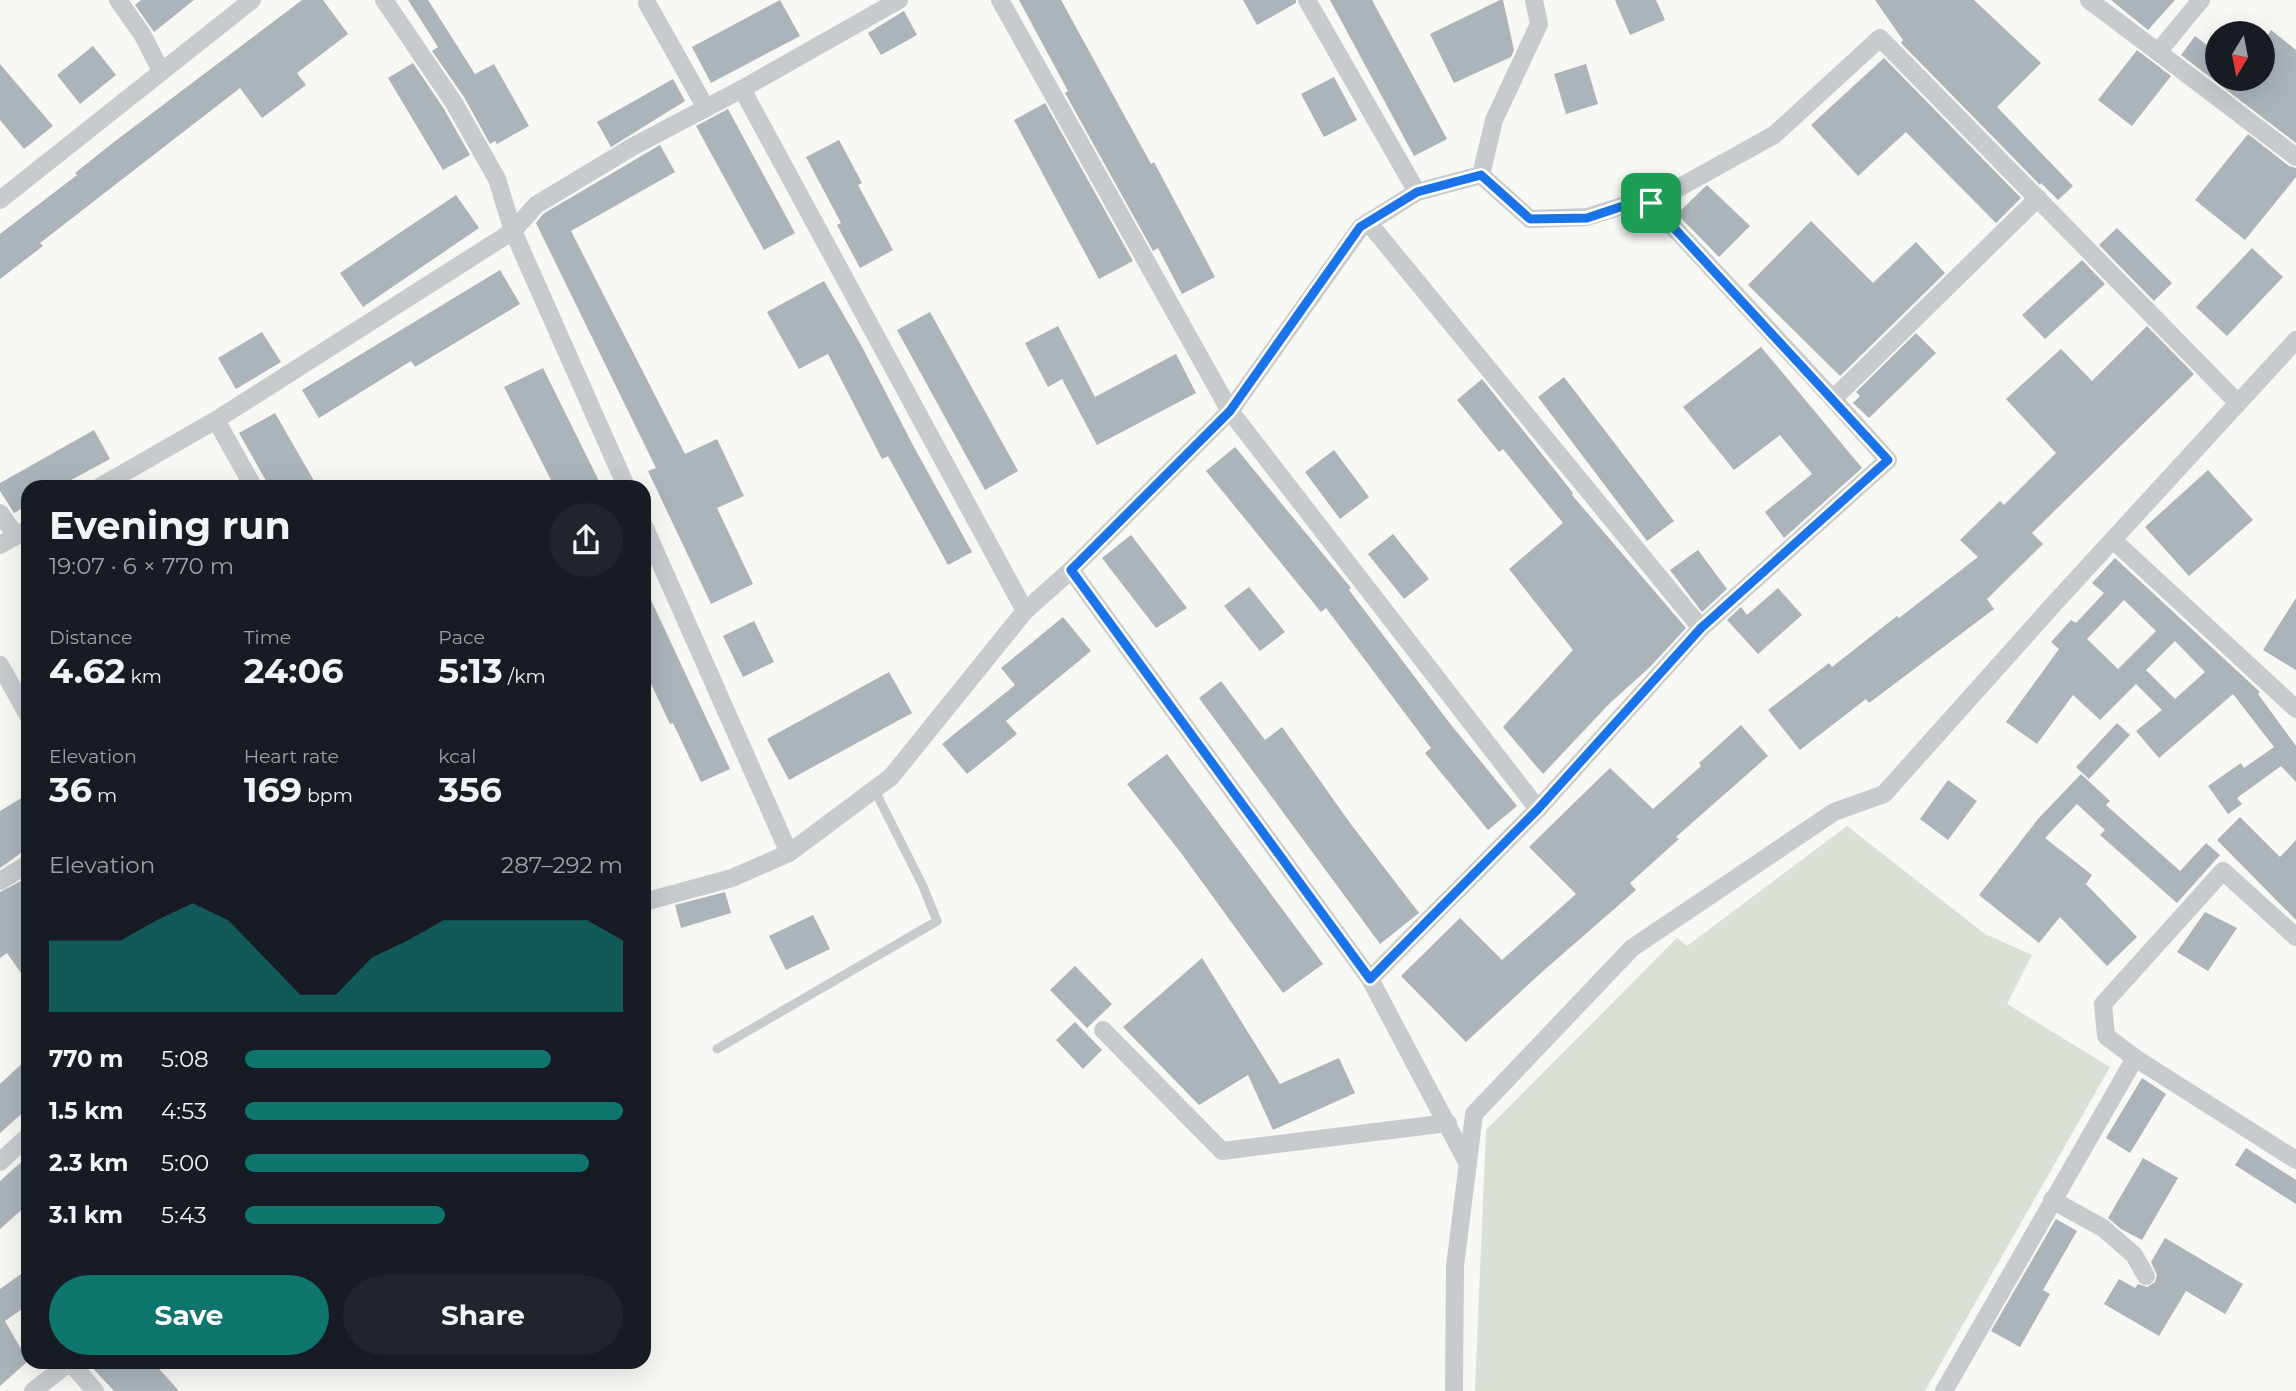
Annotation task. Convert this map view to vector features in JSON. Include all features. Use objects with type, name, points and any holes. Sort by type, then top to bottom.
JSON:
[{"type":"street","points":[[118,0],[142,34],[161,71]]},
{"type":"street","points":[[1,199],[252,0]]},
{"type":"street","points":[[384,0],[454,103],[497,179],[513,231],[623,480]]},
{"type":"street","points":[[112,480],[216,421],[513,231],[536,205],[632,147],[743,89],[899,0]]},
{"type":"street","points":[[1000,0],[1230,411],[1538,809]]},
{"type":"street","points":[[1307,0],[1417,192]]},
{"type":"street","points":[[1481,175],[1494,120],[1539,24],[1534,0]]},
{"type":"street","points":[[2089,0],[2296,157]]},
{"type":"street","points":[[2158,52],[2201,0]]},
{"type":"street","points":[[647,3],[706,108]]},
{"type":"street","points":[[1481,175],[1530,219],[1587,218],[1635,202],[1651,203],[1774,135],[1880,38],[2238,402]]},
{"type":"street","points":[[743,89],[1025,611]]},
{"type":"street","points":[[651,900],[732,878],[789,853],[891,777],[1025,611],[1071,570],[1230,411],[1360,227],[1417,192],[1481,175]]},
{"type":"street","points":[[1833,399],[2038,198]]},
{"type":"street","points":[[1370,979],[1538,809],[1701,628],[1888,460],[1651,203]]},
{"type":"street","points":[[1368,222],[1701,628]]},
{"type":"street","points":[[1454,1391],[1455,1266],[1474,1114],[1632,948],[1835,813],[1884,794],[2296,340]]},
{"type":"street","points":[[216,421],[250,480]]},
{"type":"street","points":[[0,513],[21,531]]},
{"type":"street","points":[[0,545],[21,533]]},
{"type":"street","points":[[2113,540],[2296,709]]},
{"type":"street","points":[[651,542],[789,853]]},
{"type":"street","points":[[1071,570],[1370,979],[1468,1164]]},
{"type":"street","points":[[0,665],[21,702]]},
{"type":"street","points":[[0,881],[21,868]]},
{"type":"street","points":[[2296,937],[2223,871],[2104,1004],[2106,1035],[2135,1058],[2296,1160]]},
{"type":"street","points":[[1103,1030],[1222,1151],[1448,1123]]},
{"type":"street","points":[[1944,1391],[2135,1058]]},
{"type":"street","points":[[0,1162],[21,1142]]},
{"type":"street","points":[[2052,1200],[2103,1228],[2134,1255],[2146,1276]]},
{"type":"street","points":[[33,1391],[61,1369]]},
{"type":"street","points":[[76,1369],[95,1391]]},
{"type":"lane","points":[[717,1049],[937,921],[922,884],[874,789]]},
{"type":"shaded area","points":[[1847,826],[1985,934],[2032,955],[2007,1004],[2110,1067],[1925,1391],[1475,1391],[1486,1130],[1677,938],[1687,946]]},
{"type":"building","points":[[141,0],[194,0],[154,32],[135,5]]},
{"type":"building","points":[[302,0],[323,0],[348,34],[297,73],[306,85],[262,118],[240,88],[40,243],[43,246],[0,279],[0,234],[77,175],[75,173],[114,142]]},
{"type":"building","points":[[408,0],[428,0],[475,74],[494,64],[529,126],[497,144],[495,141],[490,144],[464,97],[432,51],[438,47]]},
{"type":"building","points":[[780,0],[800,36],[711,83],[692,47]]},
{"type":"building","points":[[1019,0],[1061,0],[1151,164],[1154,162],[1215,277],[1182,294],[1158,248],[1153,251],[1065,93],[1068,91]]},
{"type":"building","points":[[1243,0],[1296,0],[1296,3],[1257,25]]},
{"type":"building","points":[[1330,0],[1372,0],[1447,139],[1414,156]]},
{"type":"building","points":[[1503,0],[1514,50],[1511,57],[1454,83],[1430,34]]},
{"type":"building","points":[[1615,0],[1656,0],[1665,20],[1630,35]]},
{"type":"building","points":[[1875,0],[1974,0],[2041,63],[1997,107],[2073,186],[2058,200],[2041,183],[2040,185],[1901,43],[1903,40]]},
{"type":"building","points":[[2111,0],[2175,0],[2148,30]]},
{"type":"building","points":[[904,11],[917,35],[881,55],[868,33]]},
{"type":"building","points":[[2275,33],[2296,50],[2296,143],[2228,91],[2275,91]]},
{"type":"building","points":[[2195,36],[2205,44],[2205,73],[2181,55]]},
{"type":"building","points":[[93,46],[116,75],[80,104],[57,75]]},
{"type":"building","points":[[2137,50],[2171,76],[2132,126],[2098,100]]},
{"type":"building","points":[[1884,58],[2021,198],[1996,223],[1906,132],[1858,176],[1811,125]]},
{"type":"building","points":[[413,63],[444,109],[470,155],[443,170],[388,78]]},
{"type":"building","points":[[0,64],[53,126],[24,149],[0,120]]},
{"type":"building","points":[[1586,64],[1598,104],[1566,114],[1554,74]]},
{"type":"building","points":[[1334,77],[1357,120],[1324,137],[1301,94]]},
{"type":"building","points":[[673,79],[685,101],[611,147],[597,122]]},
{"type":"building","points":[[1045,103],[1133,261],[1099,279],[1014,120]]},
{"type":"building","points":[[728,109],[795,233],[764,250],[696,126]]},
{"type":"building","points":[[2248,134],[2289,166],[2296,168],[2296,177],[2245,240],[2195,200]]},
{"type":"building","points":[[839,140],[862,183],[858,185],[893,250],[860,268],[837,225],[841,223],[806,157]]},
{"type":"building","points":[[660,145],[675,172],[571,231],[685,454],[717,439],[744,496],[717,508],[753,584],[711,604],[648,471],[656,468],[536,223],[543,214]]},
{"type":"building","points":[[1707,185],[1750,226],[1719,257],[1677,214]]},
{"type":"building","points":[[456,195],[479,228],[363,307],[340,273]]},
{"type":"building","points":[[1811,221],[1873,283],[1916,242],[1945,273],[1840,376],[1748,285]]},
{"type":"building","points":[[2117,228],[2172,283],[2154,301],[2099,245]]},
{"type":"building","points":[[2252,248],[2283,277],[2227,336],[2196,307]]},
{"type":"building","points":[[2082,260],[2105,284],[2045,339],[2022,315]]},
{"type":"building","points":[[500,270],[520,304],[415,367],[411,361],[319,418],[302,390]]},
{"type":"building","points":[[824,281],[972,552],[948,565],[888,456],[882,459],[828,354],[799,369],[767,312]]},
{"type":"building","points":[[930,312],[1018,471],[985,490],[897,330]]},
{"type":"building","points":[[1058,326],[1095,397],[1176,354],[1196,393],[1097,445],[1062,379],[1048,387],[1025,343]]},
{"type":"building","points":[[2147,326],[2194,374],[2032,533],[2043,544],[1987,599],[1994,609],[1869,703],[1866,699],[1800,750],[1768,710],[1829,663],[1832,667],[1978,557],[1960,540],[2000,501],[2004,505],[2056,453],[2006,399],[2061,349],[2092,381]]},
{"type":"building","points":[[262,332],[281,362],[236,389],[218,358]]},
{"type":"building","points":[[1916,333],[1936,353],[1869,418],[1853,403],[1860,396],[1856,392]]},
{"type":"building","points":[[1761,347],[1862,468],[1784,538],[1765,512],[1812,474],[1780,435],[1734,470],[1683,407]]},
{"type":"building","points":[[543,368],[598,480],[551,480],[504,387]]},
{"type":"building","points":[[1564,377],[1674,521],[1647,541],[1538,397]]},
{"type":"building","points":[[1482,379],[1572,495],[1686,628],[1543,774],[1503,727],[1573,650],[1509,569],[1563,523],[1503,449],[1499,452],[1457,400]]},
{"type":"building","points":[[275,413],[314,480],[266,480],[239,433]]},
{"type":"building","points":[[94,430],[110,459],[71,480],[21,480],[21,509],[14,513],[0,491],[0,483]]},
{"type":"building","points":[[1235,447],[1351,588],[1349,590],[1448,721],[1517,806],[1488,830],[1425,753],[1431,748],[1326,608],[1321,612],[1206,471]]},
{"type":"building","points":[[1334,450],[1369,497],[1340,519],[1305,472]]},
{"type":"building","points":[[2208,470],[2253,520],[2189,576],[2145,527]]},
{"type":"building","points":[[1393,534],[1429,579],[1404,599],[1368,554]]},
{"type":"building","points":[[1131,535],[1187,608],[1156,628],[1102,558]]},
{"type":"building","points":[[1698,550],[1727,589],[1702,612],[1670,570]]},
{"type":"building","points":[[2115,558],[2260,692],[2258,694],[2296,746],[2296,782],[2281,766],[2237,798],[2242,804],[2228,814],[2208,786],[2241,763],[2244,768],[2274,747],[2233,694],[2159,758],[2136,731],[2162,710],[2136,684],[2100,720],[2073,695],[2037,744],[2006,722],[2059,649],[2051,642],[2071,620],[2076,623],[2104,593],[2092,583]],"holes":[[[2124,600],[2156,631],[2118,669],[2087,639]],[[2175,641],[2205,672],[2175,699],[2146,670]]]},
{"type":"building","points":[[1249,587],[1285,632],[1260,651],[1224,606]]},
{"type":"building","points":[[1778,588],[1802,615],[1758,654],[1727,620],[1741,607],[1747,615]]},
{"type":"building","points":[[2296,598],[2296,670],[2263,650]]},
{"type":"building","points":[[651,600],[730,769],[701,782],[673,723],[670,724],[651,684]]},
{"type":"building","points":[[1063,617],[1091,651],[1006,721],[1017,734],[967,774],[942,744],[1015,685],[1001,668]]},
{"type":"building","points":[[754,621],[774,662],[743,677],[723,636]]},
{"type":"building","points":[[889,672],[912,713],[789,780],[767,739]]},
{"type":"building","points":[[1221,681],[1265,740],[1282,727],[1350,823],[1419,913],[1380,944],[1199,698]]},
{"type":"building","points":[[2117,723],[2130,735],[2089,779],[2076,767]]},
{"type":"building","points":[[1741,725],[1768,756],[1676,837],[1679,839],[1630,883],[1636,890],[1466,1042],[1401,976],[1460,918],[1502,960],[1576,894],[1529,847],[1610,768],[1653,809]]},
{"type":"building","points":[[1167,754],[1323,964],[1283,993],[1127,784]]},
{"type":"building","points":[[2081,774],[2110,801],[2106,805],[2180,871],[2206,843],[2220,855],[2177,903],[2100,835],[2105,830],[2077,804],[2045,838],[2092,875],[2086,884],[2137,937],[2107,966],[2060,917],[2039,943],[1979,895],[2038,819]]},
{"type":"building","points":[[1948,780],[1977,801],[1948,840],[1920,819]]},
{"type":"building","points":[[21,798],[21,853],[0,868],[0,811]]},
{"type":"building","points":[[2240,817],[2280,857],[2296,840],[2296,920],[2217,840]]},
{"type":"building","points":[[21,881],[21,973],[7,953],[0,958],[0,892]]},
{"type":"building","points":[[725,892],[731,913],[681,928],[675,905]]},
{"type":"building","points":[[2205,912],[2237,928],[2208,971],[2177,952]]},
{"type":"building","points":[[813,915],[830,949],[786,970],[769,936]]},
{"type":"building","points":[[1202,958],[1280,1084],[1339,1058],[1355,1093],[1273,1130],[1248,1075],[1199,1105],[1123,1027]]},
{"type":"building","points":[[1075,966],[1112,1004],[1087,1028],[1050,990]]},
{"type":"building","points":[[1075,1022],[1102,1050],[1083,1069],[1056,1040]]},
{"type":"building","points":[[21,1064],[21,1114],[0,1133],[0,1084]]},
{"type":"building","points":[[2142,1078],[2166,1094],[2130,1153],[2106,1138]]},
{"type":"building","points":[[2246,1148],[2296,1180],[2296,1204],[2235,1165]]},
{"type":"building","points":[[2143,1158],[2178,1178],[2142,1240],[2121,1229],[2108,1218]]},
{"type":"building","points":[[21,1162],[21,1210],[0,1229],[0,1181]]},
{"type":"building","points":[[2056,1219],[2077,1231],[2043,1290],[2050,1294],[2020,1347],[1991,1331]]},
{"type":"building","points":[[2165,1238],[2243,1284],[2225,1314],[2186,1291],[2159,1336],[2104,1304],[2119,1279],[2135,1288],[2138,1284],[2147,1287],[2155,1282],[2157,1275],[2151,1262]]},
{"type":"building","points":[[21,1274],[21,1310],[5,1321],[21,1349],[21,1367],[0,1386],[0,1289]]},
{"type":"building","points":[[94,1369],[159,1369],[179,1391],[114,1391]]},
{"type":"route","points":[[1481,175],[1530,219],[1587,218],[1635,202],[1651,203],[1888,460],[1701,628],[1538,809],[1370,979],[1071,570],[1230,411],[1360,227],[1417,192],[1481,175]]}]
